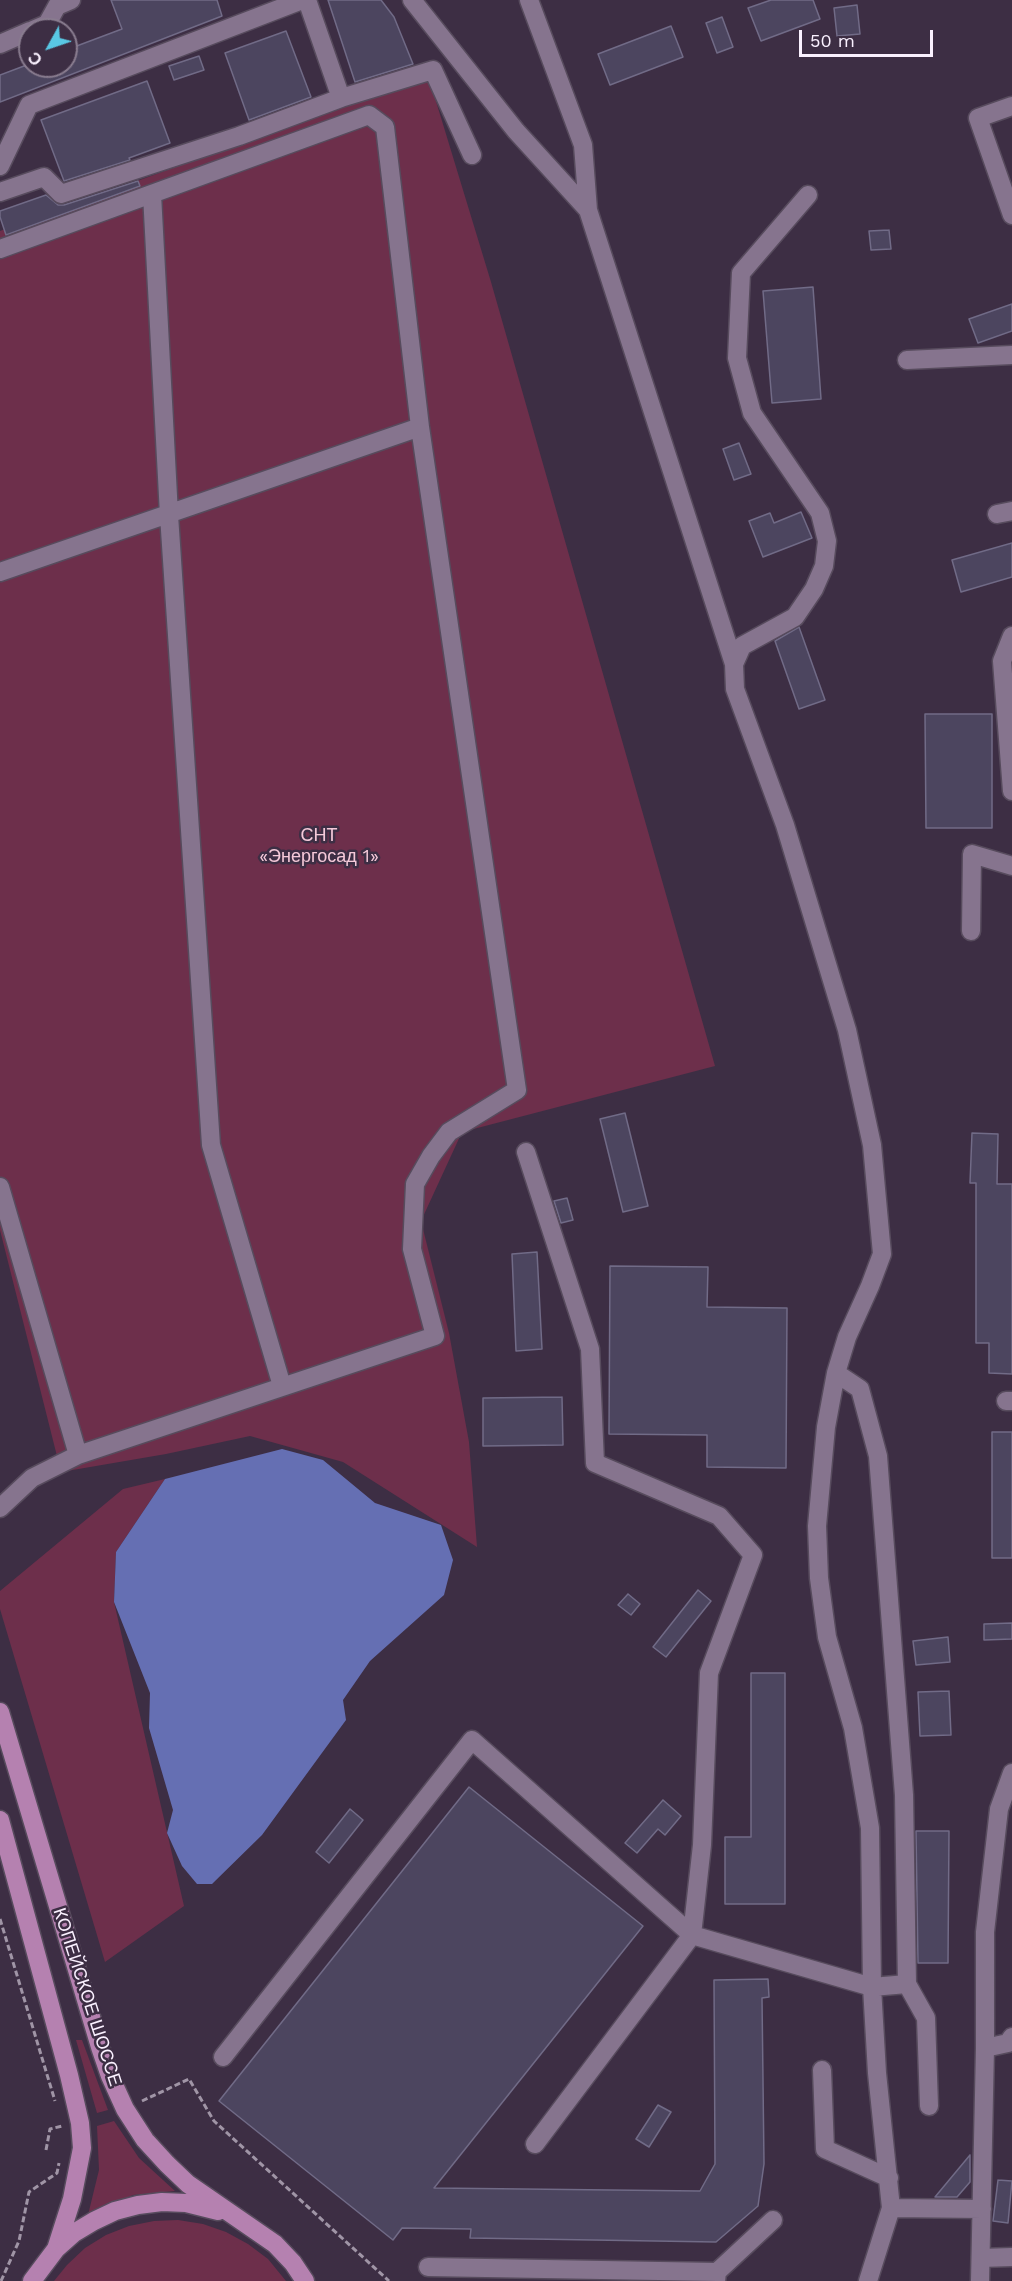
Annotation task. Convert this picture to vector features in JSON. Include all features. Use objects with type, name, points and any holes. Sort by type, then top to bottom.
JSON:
[{"type":"main road","name":"КОПЕЙСКОЕ ШОССЕ","points":[[0,1712],[100,2047],[125,2109],[145,2140],[167,2164],[188,2184],[276,2244],[305,2281]]},
{"type":"main road","name":"КОПЕЙСКОЕ ШОССЕ","points":[[0,1820],[80,2123],[82,2148],[78,2173],[56,2249],[32,2281]]},
{"type":"main road","points":[[56,2249],[74,2233],[94,2221],[115,2211],[138,2205],[186,2203],[231,2215]]},
{"type":"lane","points":[[50,18],[57,6],[71,0]]},
{"type":"lane","points":[[0,166],[29,105],[302,0]]},
{"type":"lane","points":[[307,0],[341,98]]},
{"type":"lane","points":[[412,0],[516,131],[588,210]]},
{"type":"lane","points":[[529,0],[583,145],[588,210],[734,664],[735,689],[785,825],[847,1030],[872,1145],[882,1254],[846,1337],[836,1373],[826,1427],[817,1526],[819,1578],[827,1637],[853,1728],[870,1828],[872,1987],[877,2073],[891,2208],[868,2281]]},
{"type":"lane","points":[[0,44],[18,37]]},
{"type":"lane","points":[[0,192],[44,177],[61,194],[239,136],[341,98],[433,70],[472,154]]},
{"type":"lane","points":[[1012,106],[978,117],[1012,214]]},
{"type":"lane","points":[[0,249],[369,115],[385,127],[420,427],[517,1090],[449,1132],[431,1156],[415,1184],[412,1249],[435,1335],[78,1455],[32,1478],[0,1508]]},
{"type":"lane","points":[[152,194],[169,515],[212,1145],[282,1386]]},
{"type":"lane","points":[[734,664],[742,646],[795,617],[814,589],[824,566],[827,541],[820,513],[752,413],[737,358],[741,273],[808,195]]},
{"type":"lane","points":[[907,360],[1012,355]]},
{"type":"lane","points":[[0,572],[420,427]]},
{"type":"lane","points":[[1012,636],[1002,661],[1012,790]]},
{"type":"lane","points":[[971,931],[972,854],[1012,866]]},
{"type":"lane","points":[[526,1152],[590,1349],[595,1463],[718,1516],[753,1554],[709,1673],[702,1845],[692,1935],[535,2144]]},
{"type":"lane","points":[[0,1187],[78,1455]]},
{"type":"lane","points":[[836,1373],[860,1389],[878,1456],[904,1795],[907,1984],[926,2018],[929,2106]]},
{"type":"lane","points":[[223,2057],[472,1740],[692,1935],[872,1987],[907,1984]]},
{"type":"lane","points":[[980,2281],[985,1932],[999,1809],[1012,1773]]},
{"type":"lane","points":[[985,2048],[1011,2042]]},
{"type":"lane","points":[[822,2070],[825,2149],[889,2178]]},
{"type":"lane","points":[[891,2208],[982,2210]]},
{"type":"lane","points":[[428,2267],[716,2277],[773,2220]]},
{"type":"lane","points":[[981,2258],[1012,2257]]},
{"type":"path","points":[[0,1919],[56,2103]]},
{"type":"path","points":[[142,2101],[189,2079],[214,2121],[389,2281]]},
{"type":"path","points":[[46,2150],[50,2129],[62,2126],[63,2136]]},
{"type":"path","points":[[1,2281],[19,2241],[29,2192],[57,2173],[61,2156]]},
{"type":"green space","name":"СНТ «Энергосад 1»","points":[[428,75],[491,282],[715,1066],[462,1132],[421,1221],[449,1333],[469,1442],[477,1547],[343,1462],[250,1436],[166,1454],[61,1472],[0,1230],[0,231]]},
{"type":"green space","points":[[165,1479],[116,1552],[114,1602],[184,1906],[105,1962],[0,1609],[0,1591],[123,1489]]},
{"type":"green space","points":[[76,2040],[82,2040],[108,2110],[97,2113]]},
{"type":"green space","points":[[114,2121],[139,2158],[175,2191],[133,2195],[88,2215],[99,2170],[97,2126]]},
{"type":"green space","points":[[178,2220],[203,2224],[226,2232],[248,2244],[268,2259],[286,2281],[54,2281],[85,2248],[106,2235],[129,2226],[154,2221]]},
{"type":"water","points":[[282,1449],[323,1460],[375,1503],[441,1525],[453,1560],[444,1595],[370,1661],[343,1700],[346,1720],[262,1835],[212,1884],[197,1884],[182,1866],[167,1833],[173,1810],[149,1728],[150,1693],[114,1602],[116,1552],[165,1479]]},
{"type":"building","points":[[111,0],[217,0],[222,16],[78,72],[78,46],[122,29]]},
{"type":"building","points":[[328,0],[381,0],[394,17],[413,64],[355,82]]},
{"type":"building","points":[[771,0],[813,0],[820,19],[761,41],[748,8]]},
{"type":"building","points":[[857,5],[860,34],[837,36],[834,8]]},
{"type":"building","points":[[722,17],[733,47],[717,53],[706,23]]},
{"type":"building","points":[[671,26],[683,57],[610,85],[598,54]]},
{"type":"building","points":[[286,31],[311,97],[249,120],[225,53]]},
{"type":"building","points":[[199,56],[204,70],[174,80],[169,66]]},
{"type":"building","points":[[18,68],[18,78],[62,78],[0,102],[0,75]]},
{"type":"building","points":[[147,81],[170,143],[129,158],[130,160],[64,181],[41,120]]},
{"type":"building","points":[[138,181],[140,186],[6,235],[0,217],[0,211],[46,195],[58,205],[64,205]]},
{"type":"building","points":[[889,230],[891,249],[871,250],[869,231]]},
{"type":"building","points":[[813,287],[821,399],[772,403],[763,291]]},
{"type":"building","points":[[1012,304],[1012,331],[978,343],[969,319]]},
{"type":"building","points":[[739,443],[751,474],[734,480],[723,449]]},
{"type":"building","points":[[801,512],[812,538],[763,557],[749,521],[770,513],[774,523]]},
{"type":"building","points":[[1012,543],[1012,577],[961,592],[952,560]]},
{"type":"building","points":[[799,627],[825,700],[799,709],[775,641]]},
{"type":"building","points":[[925,714],[992,714],[992,828],[926,828]]},
{"type":"building","points":[[625,1113],[648,1206],[623,1212],[600,1119]]},
{"type":"building","points":[[972,1133],[998,1134],[997,1184],[1012,1184],[1012,1374],[989,1373],[989,1343],[976,1343],[976,1183],[970,1183]]},
{"type":"building","points":[[567,1198],[573,1220],[561,1223],[554,1201]]},
{"type":"building","points":[[537,1252],[542,1349],[516,1351],[512,1254]]},
{"type":"building","points":[[610,1266],[708,1267],[707,1307],[787,1308],[786,1468],[707,1467],[707,1435],[609,1434]]},
{"type":"building","points":[[562,1397],[563,1445],[483,1446],[483,1398]]},
{"type":"building","points":[[992,1432],[1012,1432],[1012,1558],[992,1558]]},
{"type":"building","points":[[698,1590],[711,1601],[666,1657],[653,1647]]},
{"type":"building","points":[[628,1594],[640,1604],[631,1615],[618,1605]]},
{"type":"building","points":[[1012,1623],[1012,1639],[984,1640],[984,1624]]},
{"type":"building","points":[[948,1637],[950,1662],[916,1665],[913,1641]]},
{"type":"building","points":[[751,1673],[785,1673],[785,1904],[725,1904],[725,1837],[751,1837]]},
{"type":"building","points":[[949,1691],[951,1735],[920,1736],[918,1692]]},
{"type":"building","points":[[469,1787],[643,1926],[434,2188],[700,2191],[715,2164],[714,1980],[768,1979],[769,1997],[762,1998],[764,2164],[758,2206],[716,2242],[470,2238],[471,2229],[402,2228],[393,2240],[219,2101]]},
{"type":"building","points":[[663,1800],[681,1816],[665,1835],[658,1829],[637,1853],[625,1843]]},
{"type":"building","points":[[350,1809],[363,1820],[329,1863],[316,1852]]},
{"type":"building","points":[[916,1831],[949,1831],[948,1963],[918,1963]]},
{"type":"building","points":[[658,2105],[671,2112],[649,2147],[636,2139]]},
{"type":"building","points":[[970,2155],[970,2182],[957,2197],[935,2197]]},
{"type":"building","points":[[998,2180],[1012,2181],[1008,2223],[993,2221]]}]
